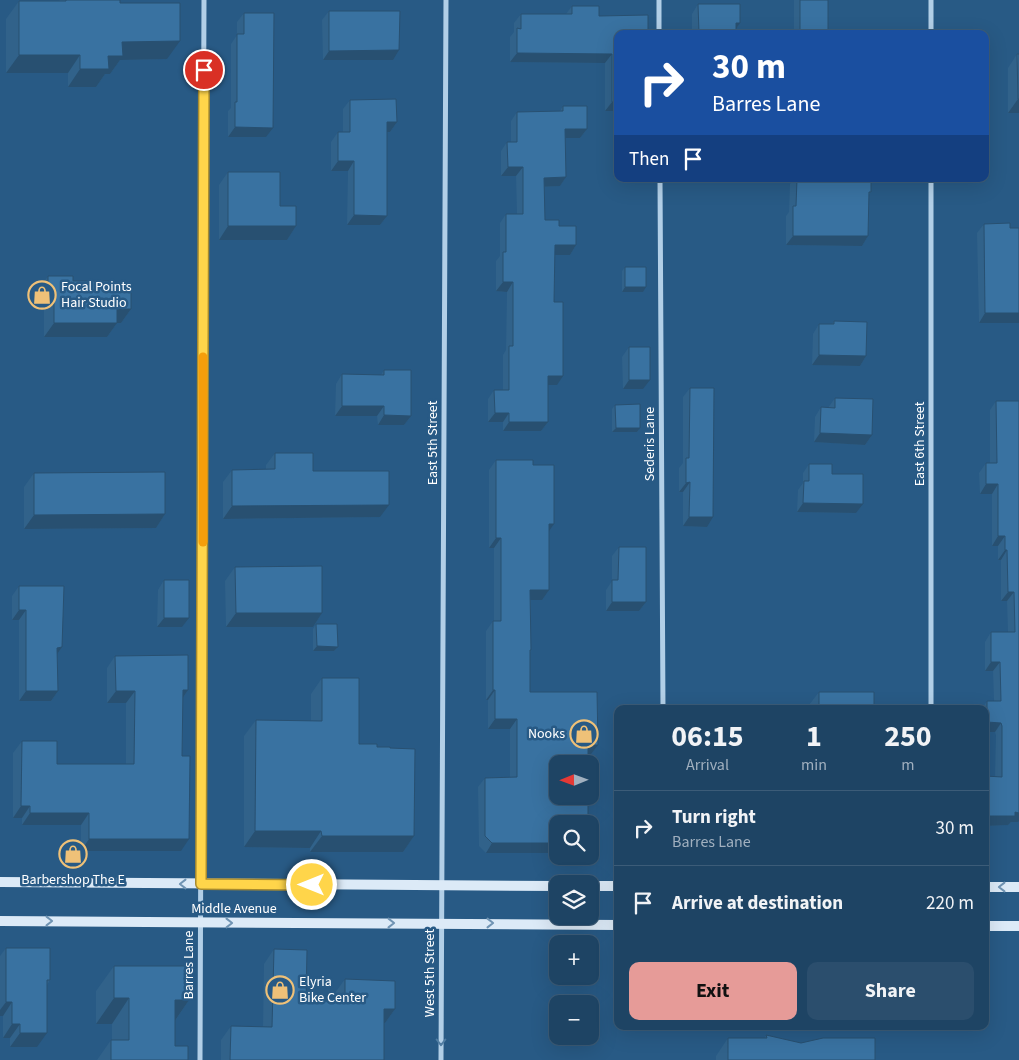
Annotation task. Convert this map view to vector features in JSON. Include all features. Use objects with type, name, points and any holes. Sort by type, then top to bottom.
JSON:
[{"type":"main road","name":"Middle Avenue","points":[[0,882],[549,886]]},
{"type":"main road","points":[[599,886],[614,886]]},
{"type":"main road","points":[[989,887],[1019,887]]},
{"type":"main road","name":"Middle Avenue","points":[[0,921],[614,925]]},
{"type":"main road","points":[[989,926],[1019,926]]},
{"type":"street","name":"Barres Lane","points":[[200,1060],[204,0]]},
{"type":"street","name":"East 5th Street","points":[[441,886],[446,0]]},
{"type":"street","points":[[659,0],[659,30]]},
{"type":"street","points":[[932,0],[932,30]]},
{"type":"street","name":"Sederis Lane","points":[[660,182],[663,705]]},
{"type":"street","name":"East 6th Street","points":[[931,182],[931,705]]},
{"type":"street","name":"West 5th Street","points":[[441,886],[441,1060]]},
{"type":"building","points":[[120,0],[120,3],[180,3],[180,41],[122,42],[123,56],[108,56],[109,69],[80,69],[80,55],[19,55],[19,1]]},
{"type":"building","points":[[800,0],[828,0],[828,30],[800,30]]},
{"type":"building","points":[[698,4],[740,4],[740,23],[736,23],[736,30],[699,30]]},
{"type":"building","points":[[572,6],[599,6],[599,16],[648,15],[648,30],[614,30],[614,102],[612,102],[612,54],[517,53],[517,28],[521,29],[521,14],[572,14]]},
{"type":"building","points":[[329,11],[400,11],[399,50],[329,51]]},
{"type":"building","points":[[244,13],[274,13],[273,128],[235,127],[237,34],[244,34]]},
{"type":"building","points":[[1017,54],[1019,54],[1019,99],[1018,99]]},
{"type":"building","points":[[396,99],[397,122],[387,122],[387,216],[354,215],[354,161],[338,161],[338,132],[350,132],[350,100]]},
{"type":"building","points":[[563,106],[587,106],[587,129],[565,129],[566,177],[544,178],[545,220],[559,220],[559,226],[576,226],[576,245],[555,245],[554,302],[563,302],[563,376],[548,376],[548,422],[509,422],[509,413],[495,413],[494,390],[509,390],[509,346],[513,346],[513,282],[503,282],[503,252],[506,252],[506,214],[523,214],[523,167],[508,167],[507,142],[517,142],[517,112],[563,111]]},
{"type":"building","points":[[228,172],[280,172],[280,206],[296,206],[296,226],[228,226]]},
{"type":"building","points":[[797,182],[871,182],[868,236],[793,236],[793,206],[796,206]]},
{"type":"building","points":[[1010,223],[1010,228],[1019,228],[1019,313],[985,313],[984,224]]},
{"type":"building","points":[[625,267],[646,267],[646,287],[625,287]]},
{"type":"building","points":[[48,276],[73,276],[73,281],[109,281],[109,288],[131,287],[131,309],[117,309],[117,323],[54,323],[54,296],[48,296]]},
{"type":"building","points":[[834,321],[867,322],[866,356],[819,355],[819,324],[834,324]]},
{"type":"building","points":[[629,347],[650,347],[650,380],[629,380]]},
{"type":"building","points":[[384,370],[411,370],[411,416],[384,415],[384,406],[342,406],[342,374],[384,375]]},
{"type":"building","points":[[690,388],[714,388],[713,517],[689,517],[690,482],[686,483],[686,458],[689,458]]},
{"type":"building","points":[[835,398],[873,399],[872,435],[820,433],[821,407],[835,408]]},
{"type":"building","points":[[996,401],[1019,401],[1019,813],[1015,812],[1015,816],[989,816],[989,776],[1002,777],[1002,726],[1001,723],[989,722],[989,705],[987,705],[987,701],[1001,701],[1000,662],[991,662],[991,632],[1015,632],[1014,592],[1008,592],[1005,536],[998,536],[998,484],[986,484],[986,463],[997,463]]},
{"type":"building","points":[[640,404],[640,428],[616,428],[615,405]]},
{"type":"building","points":[[275,453],[313,453],[313,471],[389,471],[389,505],[232,506],[232,470],[275,469]]},
{"type":"building","points":[[496,460],[533,460],[533,465],[554,465],[554,524],[549,524],[549,590],[530,590],[530,692],[597,692],[598,745],[588,745],[588,755],[549,755],[549,805],[588,805],[588,815],[549,815],[549,843],[492,843],[485,836],[485,778],[517,777],[517,719],[495,719],[493,621],[501,621],[501,538],[496,538]]},
{"type":"building","points":[[809,464],[832,464],[832,474],[863,474],[863,504],[803,503],[804,481],[809,481]]},
{"type":"building","points":[[165,472],[165,514],[34,515],[34,473]]},
{"type":"building","points":[[619,547],[646,547],[646,602],[612,602],[612,580],[618,580]]},
{"type":"building","points":[[322,566],[322,613],[236,613],[235,567]]},
{"type":"building","points":[[164,580],[189,580],[189,618],[164,618]]},
{"type":"building","points":[[19,586],[64,586],[62,647],[57,648],[58,691],[26,691],[26,610],[19,610]]},
{"type":"building","points":[[316,624],[337,624],[338,647],[317,646]]},
{"type":"building","points":[[188,655],[188,690],[183,690],[182,756],[190,756],[189,839],[89,839],[89,813],[30,813],[30,806],[21,806],[22,741],[57,741],[57,764],[134,764],[135,691],[116,691],[115,656]]},
{"type":"building","points":[[322,678],[359,678],[359,744],[377,744],[377,747],[415,749],[414,836],[322,836],[321,831],[255,831],[256,720],[322,721]]},
{"type":"building","points":[[819,692],[874,692],[874,705],[819,705]]},
{"type":"building","points":[[6,948],[50,948],[50,980],[47,980],[47,1033],[20,1033],[20,1024],[12,1024],[12,1002],[6,1002]]},
{"type":"building","points":[[274,949],[307,950],[306,1001],[345,1001],[345,979],[395,981],[395,1009],[384,1009],[384,1060],[230,1060],[231,1026],[272,1027]]},
{"type":"building","points":[[114,966],[189,966],[189,1000],[175,1000],[175,1046],[188,1046],[188,1060],[111,1060],[111,1040],[129,1040],[129,998],[114,998]]},
{"type":"building","points":[[766,1035],[801,1043],[823,1038],[875,1038],[875,1060],[728,1060],[728,1038],[767,1038]]},
{"type":"slow traffic","points":[[203,357],[203,542]]},
{"type":"place","name":"Focal Points Hair Studio","points":[[42,295]]},
{"type":"place","name":"Nooks","points":[[584,734]]},
{"type":"place","name":"Barbershop The E","points":[[73,854]]},
{"type":"place","name":"Elyria Bike Center","points":[[280,990]]},
{"type":"route","points":[[204,70],[201,884],[312,885]]}]
